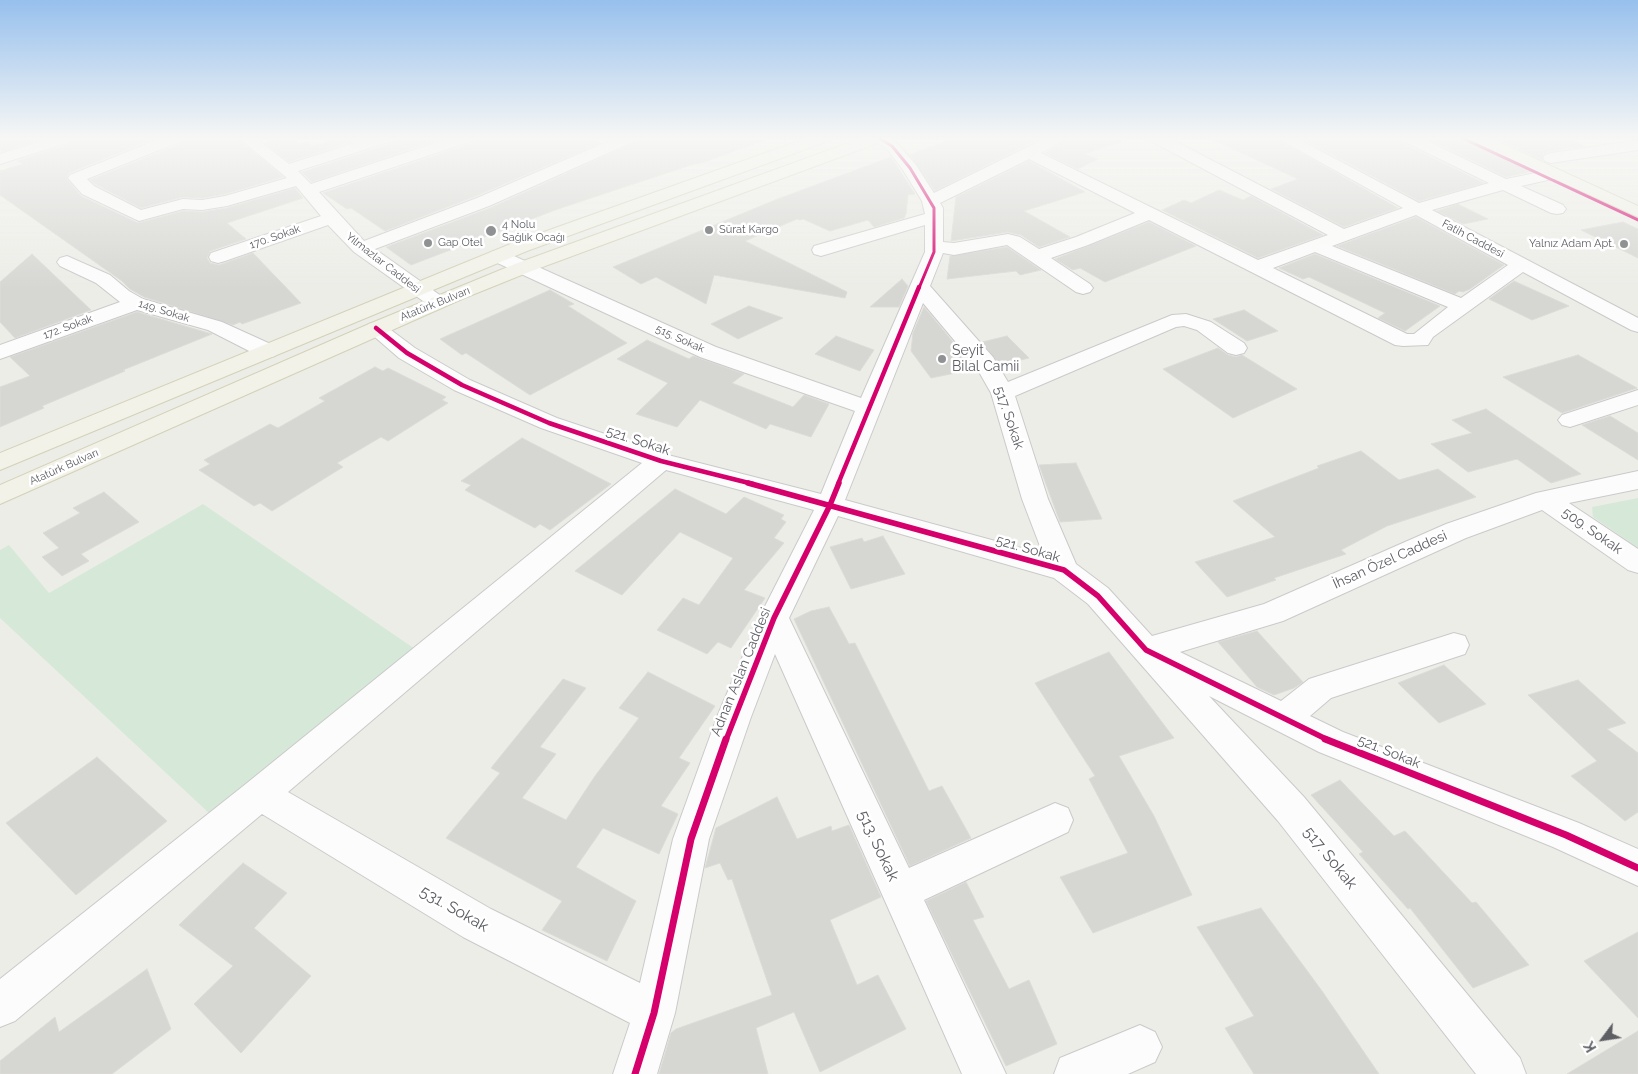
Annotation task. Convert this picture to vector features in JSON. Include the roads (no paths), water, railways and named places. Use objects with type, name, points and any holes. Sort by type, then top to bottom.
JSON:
[{"type":"main road","name":"Atatürk Bulvarı","points":[[0,462],[498,256],[689,187]]},
{"type":"main road","name":"Atatürk Bulvarı","points":[[0,495],[438,302],[522,268],[745,187]]},
{"type":"main road","points":[[1592,187],[1638,212]]},
{"type":"main road","points":[[1611,187],[1638,197]]},
{"type":"street","points":[[85,187],[140,216],[183,204],[202,205],[227,201],[274,187]]},
{"type":"street","name":"Yılmazlar Caddesi","points":[[304,187],[361,248],[416,289],[438,302]]},
{"type":"street","points":[[361,248],[484,202],[517,187]]},
{"type":"street","points":[[919,187],[932,209]]},
{"type":"street","points":[[821,250],[932,209],[966,187]]},
{"type":"street","points":[[1097,187],[1403,340],[1420,340],[1426,333],[1522,264]]},
{"type":"street","points":[[1249,187],[1342,235]]},
{"type":"street","name":"Fatih Caddesi","points":[[1375,187],[1638,326]]},
{"type":"street","points":[[1257,267],[1416,209],[1493,187]]},
{"type":"street","points":[[1511,187],[1557,209]]},
{"type":"street","name":"Adnan Aslan Caddesi","points":[[635,1074],[654,1012],[691,839],[734,717],[774,618],[830,505],[868,408],[934,252],[932,209]]},
{"type":"street","points":[[1037,256],[1082,241],[1150,214]]},
{"type":"street","name":"170. Sokak","points":[[218,257],[331,218]]},
{"type":"street","points":[[934,247],[954,249],[1008,239],[1037,256],[1083,288]]},
{"type":"street","points":[[1313,245],[1463,306]]},
{"type":"street","name":"515. Sokak","points":[[498,256],[708,352],[868,408]]},
{"type":"street","name":"149. Sokak","points":[[67,262],[103,279],[122,295],[136,302],[215,326],[267,351]]},
{"type":"street","name":"517. Sokak","points":[[919,286],[985,362],[1003,393],[1035,499],[1064,570]]},
{"type":"street","name":"172. Sokak","points":[[0,352],[136,302]]},
{"type":"street","points":[[1003,393],[1172,321],[1186,320],[1204,326],[1236,348]]},
{"type":"street","name":"521. Sokak","points":[[376,328],[407,352],[462,385],[549,423],[660,461],[830,505],[1064,570],[1098,596],[1146,650],[1331,742],[1566,835],[1638,868]]},
{"type":"street","points":[[1570,420],[1638,397]]},
{"type":"street","points":[[0,1006],[260,794],[660,461]]},
{"type":"street","name":"İhsan Özel Caddesi","points":[[1146,650],[1272,613],[1456,531],[1545,499],[1638,480]]},
{"type":"street","name":"509. Sokak","points":[[1545,499],[1638,564]]},
{"type":"street","name":"513. Sokak","points":[[774,618],[984,1074]]},
{"type":"street","points":[[1284,718],[1320,688],[1454,645]]},
{"type":"street","name":"517. Sokak","points":[[1146,650],[1291,809],[1504,1074]]},
{"type":"street","name":"531. Sokak","points":[[260,794],[478,923],[654,1012]]},
{"type":"street","points":[[900,892],[1055,820]]},
{"type":"street","points":[[1076,1074],[1140,1047]]},
{"type":"place","name":"Sürat Kargo","points":[[709,230]]},
{"type":"place","name":"4 Nolu Sağlık Ocağı","points":[[491,231]]},
{"type":"place","name":"Gap Otel","points":[[428,243]]},
{"type":"place","name":"Yalnız Adam Apt.","points":[[1624,244]]},
{"type":"place","name":"Seyit Bilal Camii","points":[[942,359]]}]
